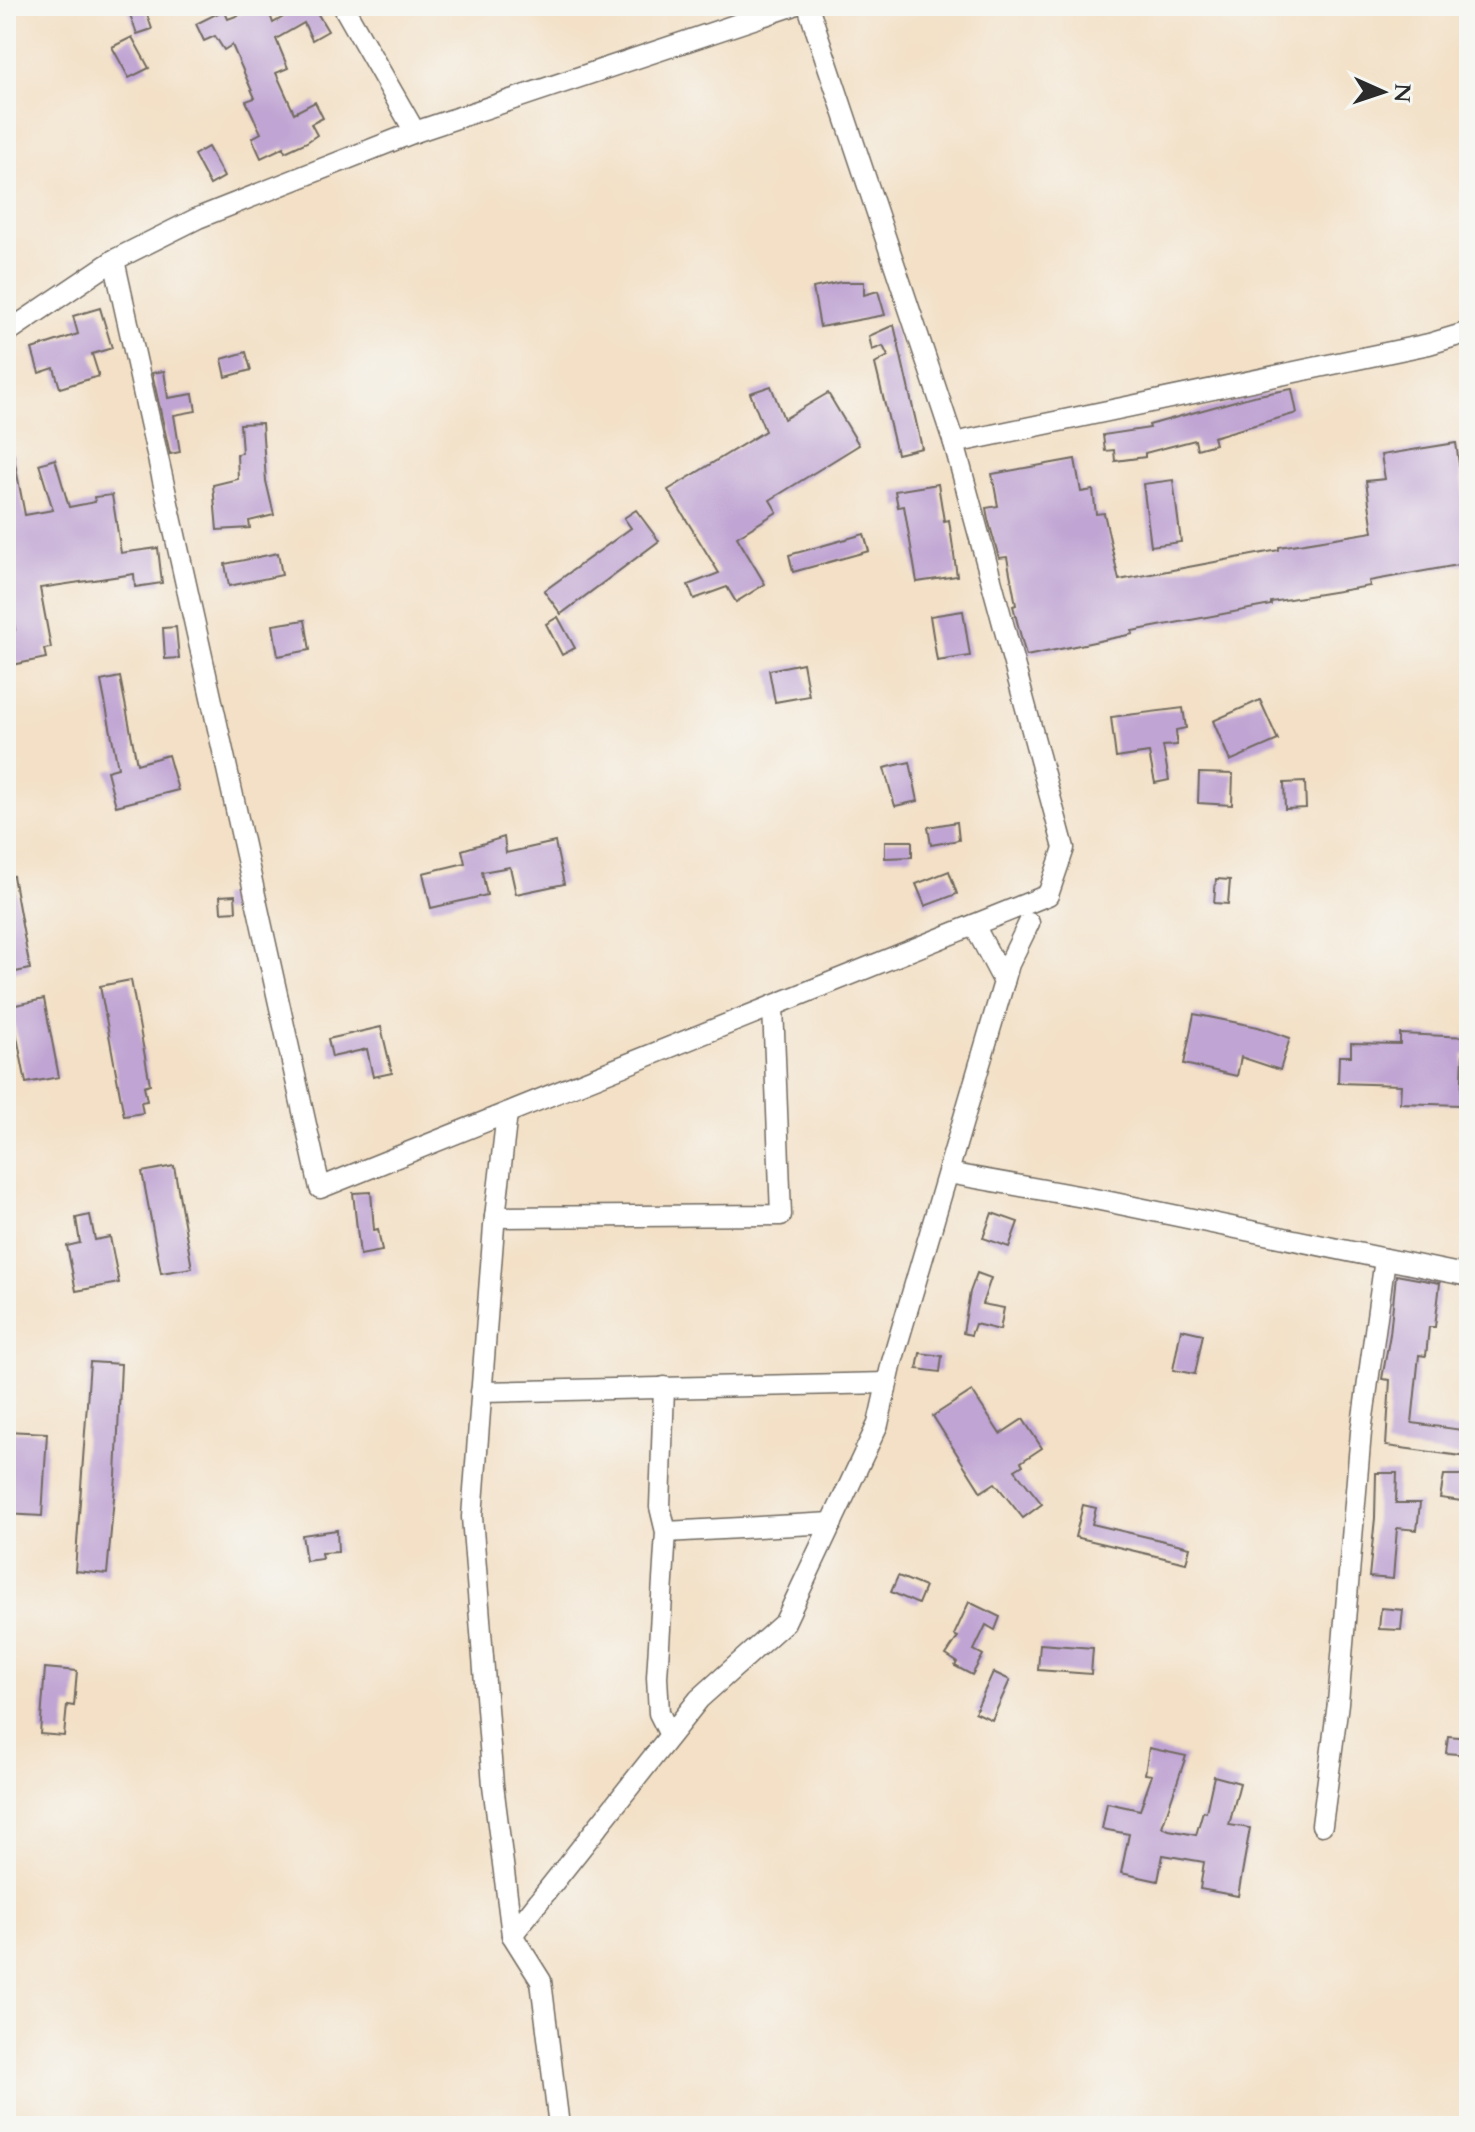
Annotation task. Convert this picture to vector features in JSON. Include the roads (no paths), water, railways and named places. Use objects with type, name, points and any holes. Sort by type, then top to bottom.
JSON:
[{"type":"street","points":[[343,6],[415,132]]},
{"type":"street","points":[[6,333],[114,260],[198,218],[415,132],[792,6]]},
{"type":"street","points":[[114,260],[320,1188],[1048,895],[1064,848],[954,443],[808,6]]},
{"type":"street","points":[[954,443],[1429,344],[1469,332]]},
{"type":"street","points":[[512,1935],[699,1699],[785,1622],[878,1424],[887,1383],[1009,964],[1029,923]]},
{"type":"street","points":[[974,925],[1004,982]]},
{"type":"street","points":[[495,1217],[781,1215],[773,1006]]},
{"type":"street","points":[[507,1113],[495,1217],[472,1517],[493,1785],[512,1935],[541,1981],[559,2126]]},
{"type":"street","points":[[948,1173],[1100,1200],[1469,1276]]},
{"type":"street","points":[[1322,1825],[1338,1703],[1361,1432],[1385,1259]]},
{"type":"street","points":[[481,1392],[887,1383]]},
{"type":"street","points":[[664,1387],[660,1507],[666,1532],[657,1677],[659,1713],[670,1735]]},
{"type":"street","points":[[666,1532],[832,1523]]}]
